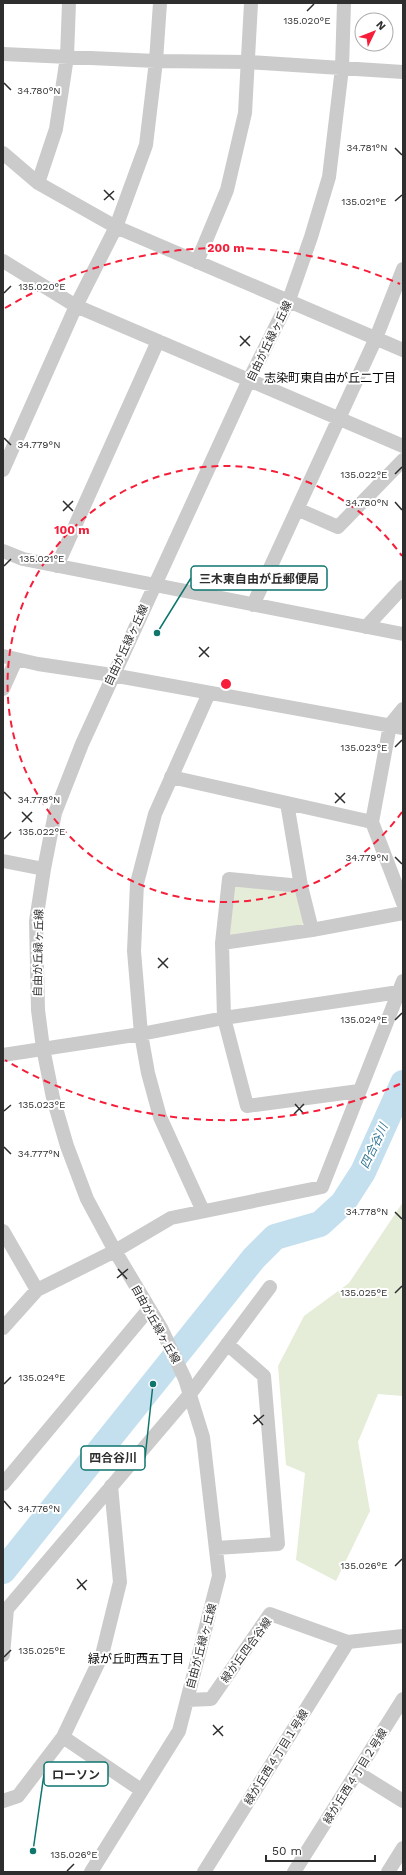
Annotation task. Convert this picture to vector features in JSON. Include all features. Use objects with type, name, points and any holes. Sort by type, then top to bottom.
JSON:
[{"type":"street","points":[[38,183],[56,129],[67,57],[69,3]]},
{"type":"street","points":[[3,470],[76,306],[116,227],[146,145],[156,61],[160,3]]},
{"type":"street","points":[[197,262],[227,190],[245,113],[251,3]]},
{"type":"street","name":"自由が丘緑ヶ丘線","points":[[91,1872],[179,1731],[220,1576],[203,1437],[185,1379],[161,1328],[115,1251],[87,1199],[67,1146],[52,1098],[38,1010],[36,921],[55,813],[82,744],[112,675],[289,300],[329,177],[342,68],[344,3]]},
{"type":"street","points":[[3,54],[156,61],[248,62],[403,72]]},
{"type":"street","points":[[3,153],[38,183],[116,227],[403,350]]},
{"type":"street","points":[[3,262],[76,306],[403,446]]},
{"type":"street","points":[[253,605],[376,338],[403,268]]},
{"type":"street","points":[[56,566],[158,341]]},
{"type":"street","points":[[297,509],[338,527],[403,460]]},
{"type":"street","points":[[3,551],[23,559],[56,566],[403,634]]},
{"type":"street","points":[[366,627],[403,587]]},
{"type":"street","points":[[3,689],[10,658],[112,675],[396,727]]},
{"type":"street","points":[[203,1211],[160,1117],[148,1073],[141,1034],[134,951],[137,883],[155,814],[209,693]]},
{"type":"street","points":[[403,710],[396,727],[372,822],[403,903]]},
{"type":"street","points":[[171,777],[372,822]]},
{"type":"street","points":[[287,804],[301,886],[312,930]]},
{"type":"street","points":[[3,861],[44,869]]},
{"type":"street","points":[[301,886],[229,879],[222,944],[224,1018],[247,1106],[359,1091]]},
{"type":"street","points":[[222,944],[312,930],[403,913]]},
{"type":"street","points":[[3,1055],[141,1034],[401,986]]},
{"type":"street","points":[[3,1328],[37,1290],[115,1251],[172,1218],[322,1186],[401,986]]},
{"type":"street","points":[[3,1231],[37,1290]]},
{"type":"street","points":[[3,1655],[7,1609],[190,1394],[270,1287]]},
{"type":"street","points":[[3,1484],[149,1309]]},
{"type":"street","points":[[216,1548],[278,1544],[264,1376],[227,1344]]},
{"type":"street","points":[[3,1801],[18,1796],[63,1737],[102,1655],[120,1582],[111,1486]]},
{"type":"street","name":"緑が丘四合谷線","points":[[187,1700],[211,1699],[270,1614],[348,1642],[403,1636]]},
{"type":"street","name":"緑が丘西４丁目１号線","points":[[204,1872],[348,1642]]},
{"type":"street","name":"緑が丘西４丁目２号線","points":[[294,1872],[403,1700]]},
{"type":"street","points":[[63,1737],[142,1790]]},
{"type":"street","points":[[358,1773],[403,1801]]},
{"type":"street","points":[[388,1872],[403,1848]]},
{"type":"green space","points":[[239,883],[298,892],[305,922],[302,925],[232,937],[228,933],[234,887]]},
{"type":"green space","points":[[403,1202],[403,1396],[378,1394],[358,1442],[370,1511],[336,1581],[296,1560],[305,1473],[286,1465],[278,1366],[304,1316],[349,1283]]},
{"type":"waterway","name":"四合谷川","points":[[3,1571],[254,1258],[275,1237],[320,1224],[343,1203],[363,1172],[403,1083]]},
{"type":"place","name":"三木東自由が丘郵便局","points":[[157,633]]},
{"type":"place","name":"四合谷川","points":[[153,1384]]},
{"type":"place","name":"ローソン","points":[[33,1851]]},
{"type":"district","name":"志染町東自由が丘二丁目","points":[[330,378]]},
{"type":"district","name":"緑が丘町西五丁目","points":[[136,1659]]}]
